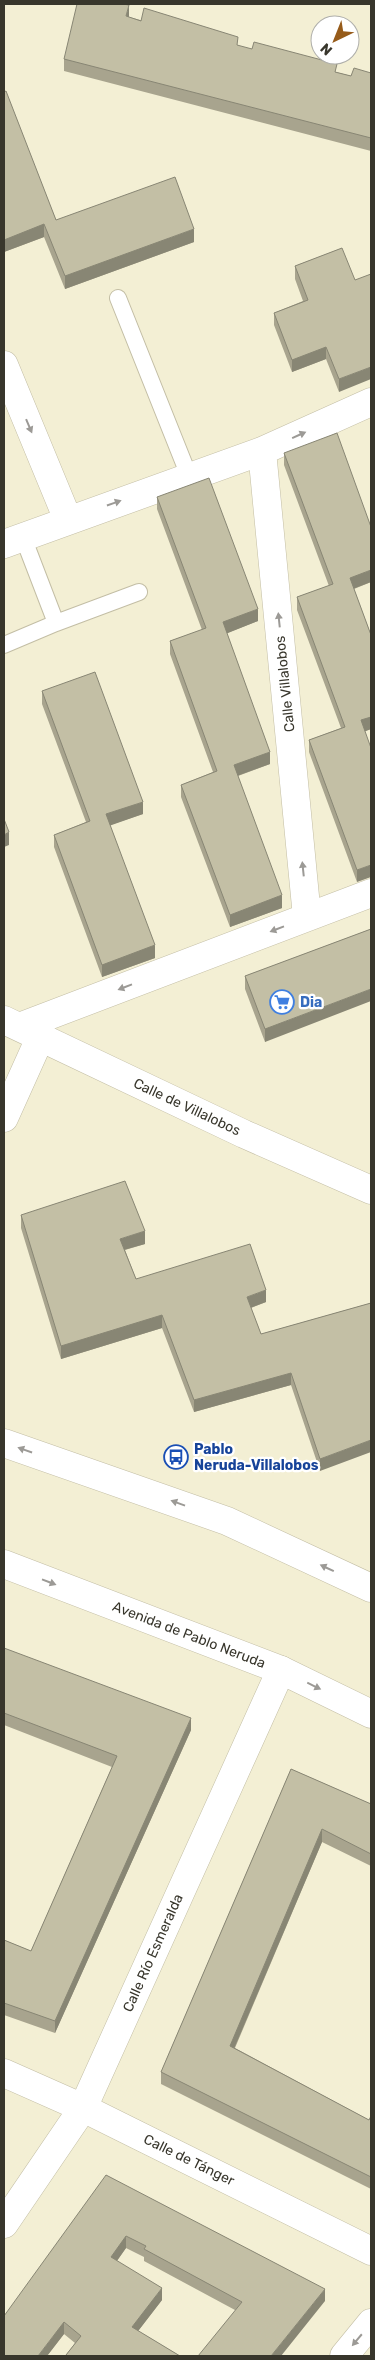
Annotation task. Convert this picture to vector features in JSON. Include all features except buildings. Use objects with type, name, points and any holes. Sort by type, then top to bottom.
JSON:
[{"type":"street","points":[[4,365],[11,404],[68,520]]},
{"type":"street","points":[[13,540],[262,451],[371,402]]},
{"type":"street","name":"Calle Villalobos","points":[[262,451],[307,917]]},
{"type":"street","points":[[4,1118],[21,1029],[371,893]]},
{"type":"street","name":"Calle de Villalobos","points":[[21,1029],[244,1134],[371,1190]]},
{"type":"street","points":[[4,1443],[227,1521],[371,1588]]},
{"type":"street","name":"Avenida de Pablo Neruda","points":[[4,1564],[281,1670],[371,1714]]},
{"type":"street","name":"Calle Río Esmeralda","points":[[4,2224],[83,2108],[281,1670]]},
{"type":"street","name":"Calle de Tánger","points":[[4,2073],[83,2108],[371,2251]]},
{"type":"street","points":[[344,2356],[371,2323]]},
{"type":"lane","points":[[118,298],[189,476]]},
{"type":"lane","points":[[13,540],[56,623]]},
{"type":"lane","points":[[4,645],[139,592]]},
{"type":"place","name":"Dia","points":[[282,1002]]},
{"type":"place","name":"Pablo Neruda-Villalobos","points":[[176,1457]]}]
